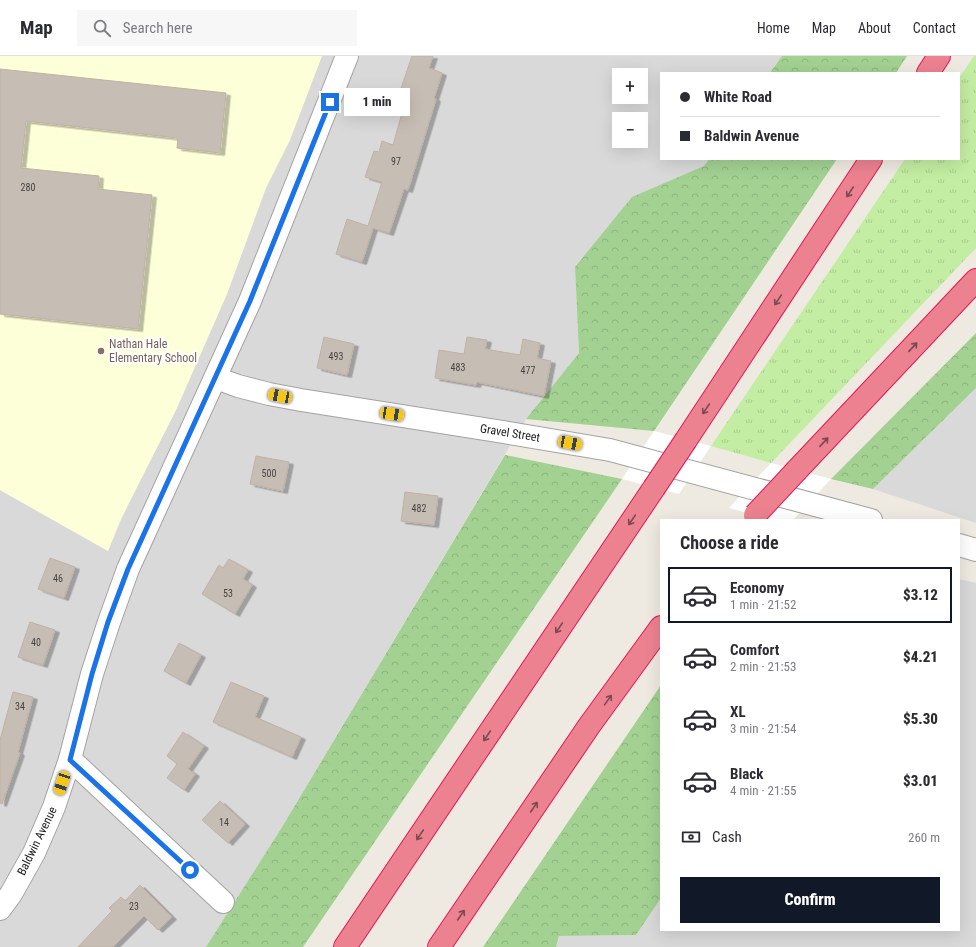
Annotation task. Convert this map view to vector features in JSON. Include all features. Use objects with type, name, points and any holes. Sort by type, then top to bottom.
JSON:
[{"type":"highway","points":[[929,72],[939,56]]},
{"type":"highway","points":[[344,947],[654,488],[870,160]]},
{"type":"highway","points":[[752,517],[976,280]]},
{"type":"highway","points":[[439,947],[589,726],[631,666],[660,628]]},
{"type":"street","name":"Baldwin Avenue","points":[[0,909],[11,894],[34,853],[54,807],[70,760],[92,674],[108,622],[128,569],[216,378],[272,246],[347,56]]},
{"type":"street","name":"Gravel Street","points":[[216,378],[238,386],[301,400],[610,450],[867,519]]},
{"type":"street","points":[[960,545],[976,550]]},
{"type":"street","points":[[70,760],[223,902]]},
{"type":"shaded area","name":"Nathan Hale Elementary School","points":[[0,56],[322,56],[290,140],[266,188],[227,294],[177,408],[119,523],[108,551],[0,490]]},
{"type":"shaded area","points":[[317,56],[782,56],[771,72],[660,72],[660,160],[708,160],[704,166],[575,267],[579,353],[526,419],[282,827],[206,947],[0,947],[0,490],[108,551]]},
{"type":"shaded area","points":[[976,388],[976,523],[873,489]]},
{"type":"shaded area","points":[[960,579],[976,583],[976,947],[556,947],[559,936],[636,935],[660,899],[660,931],[960,931]]},
{"type":"green space","points":[[782,56],[907,56],[897,72],[771,72]]},
{"type":"green space","points":[[974,56],[976,56],[976,248],[771,463],[711,446],[904,160],[960,160],[960,77]]},
{"type":"green space","points":[[708,160],[836,160],[654,431],[526,419],[579,353],[575,267],[632,197],[704,166]]},
{"type":"green space","points":[[976,333],[976,388],[873,489],[831,479]]},
{"type":"green space","points":[[505,455],[622,479],[303,947],[206,947],[282,827]]},
{"type":"green space","points":[[660,686],[660,899],[636,935],[559,936],[556,947],[483,947]]},
{"type":"pier","points":[[654,431],[711,446],[679,494],[622,479]]},
{"type":"pier","points":[[771,463],[831,479],[794,519],[770,519],[729,508]]},
{"type":"building","points":[[412,56],[433,56],[429,68],[442,73],[434,98],[436,99],[408,190],[404,189],[389,233],[373,228],[362,262],[336,254],[347,219],[368,226],[382,182],[365,177],[374,151],[379,152],[382,141],[393,145],[404,106],[396,103]]},
{"type":"building","points":[[0,69],[226,93],[220,153],[177,148],[178,138],[26,121],[21,168],[99,176],[98,189],[152,195],[138,329],[0,314]]},
{"type":"building","points":[[324,337],[354,344],[347,375],[317,368]]},
{"type":"building","points":[[467,337],[487,340],[485,349],[520,355],[523,339],[540,343],[537,358],[551,361],[544,396],[477,382],[476,385],[435,378],[439,350],[464,354]]},
{"type":"building","points":[[256,456],[289,462],[283,491],[250,484]]},
{"type":"building","points":[[405,492],[438,496],[434,525],[401,521]]},
{"type":"building","points":[[50,558],[75,567],[64,598],[38,589]]},
{"type":"building","points":[[229,559],[248,570],[243,579],[252,585],[235,614],[202,594],[219,565],[223,568]]},
{"type":"building","points":[[30,622],[55,630],[43,665],[18,657]]},
{"type":"building","points":[[179,643],[201,655],[186,683],[164,671]]},
{"type":"building","points":[[231,682],[264,696],[255,717],[301,737],[292,757],[213,722]]},
{"type":"building","points":[[13,692],[33,697],[18,752],[20,753],[2,804],[0,803],[0,740]]},
{"type":"building","points":[[183,732],[204,746],[188,769],[195,774],[184,790],[167,778],[177,764],[167,756]]},
{"type":"building","points":[[220,801],[245,824],[228,843],[202,820]]},
{"type":"building","points":[[140,885],[172,917],[158,930],[144,916],[113,947],[78,947],[112,911],[109,908],[121,897],[125,901]]},
{"type":"place","name":"Nathan Hale Elementary School","points":[[101,351]]},
{"type":"route","points":[[190,870],[70,760],[92,674],[108,622],[128,569],[250,301],[330,102]]}]
